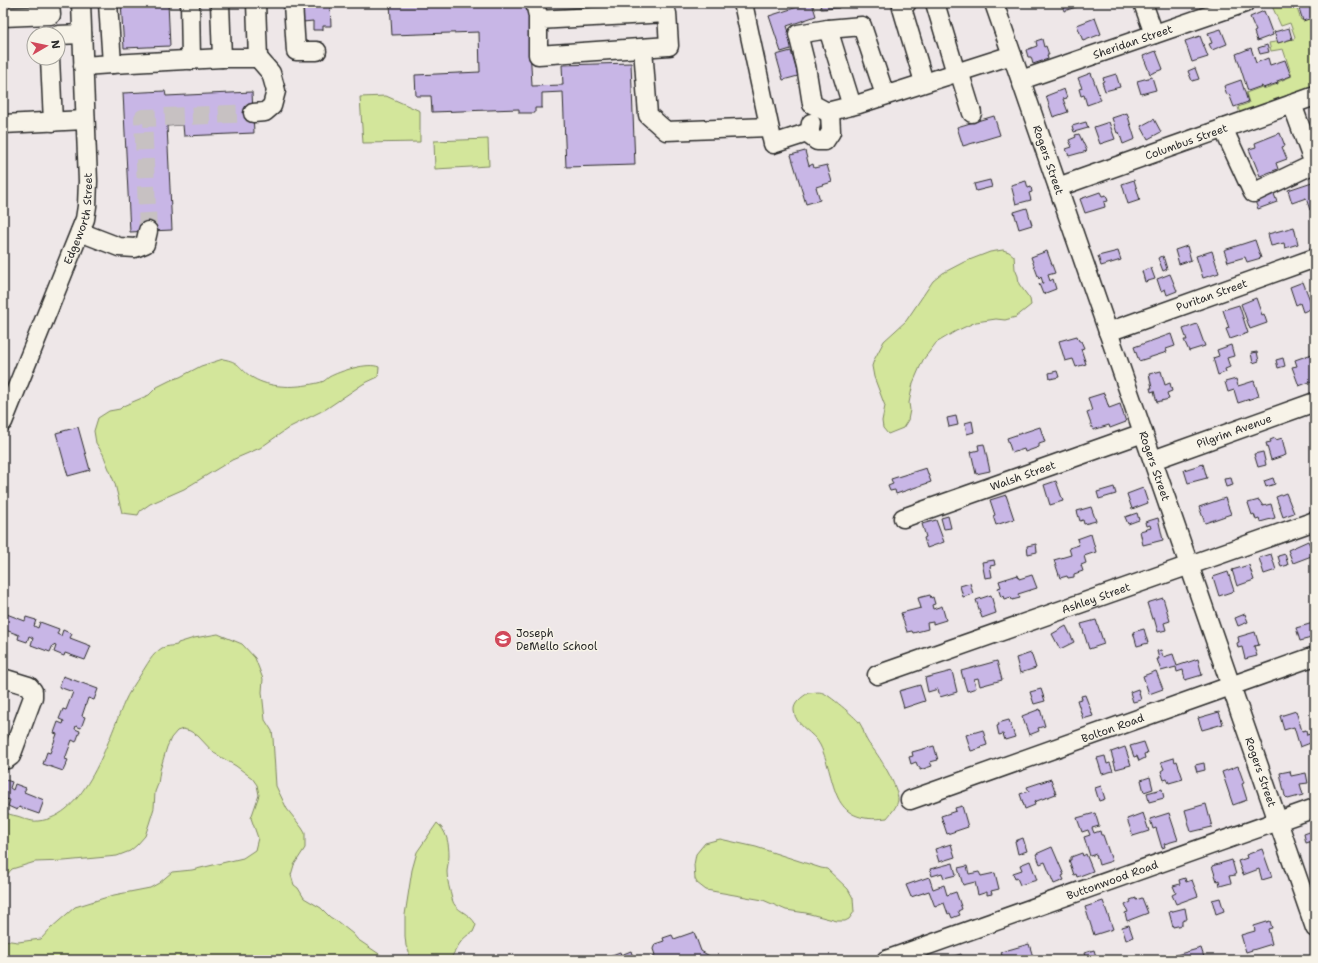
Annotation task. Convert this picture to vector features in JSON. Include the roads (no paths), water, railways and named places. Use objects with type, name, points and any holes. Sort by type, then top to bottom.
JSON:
[{"type":"street","name":"Edgeworth Street","points":[[3,422],[10,384],[85,220],[88,194],[81,3]]},
{"type":"street","points":[[108,3],[111,62]]},
{"type":"street","points":[[190,3],[191,60]]},
{"type":"street","points":[[220,3],[222,58]]},
{"type":"street","points":[[253,113],[264,112],[272,106],[276,91],[272,73],[258,58],[256,3]]},
{"type":"street","points":[[293,3],[296,51],[317,51]]},
{"type":"street","points":[[743,3],[773,144],[810,132],[811,122],[824,110],[852,106],[1012,55]]},
{"type":"street","points":[[907,3],[902,8],[924,82]]},
{"type":"street","points":[[935,3],[972,113]]},
{"type":"street","name":"Rogers Street","points":[[994,3],[1315,928]]},
{"type":"street","points":[[1143,3],[1154,34]]},
{"type":"street","name":"Sheridan Street","points":[[1021,80],[1245,3]]},
{"type":"street","points":[[645,9],[667,13],[669,46],[538,55],[537,13],[645,9]]},
{"type":"street","points":[[3,18],[50,11],[50,26]]},
{"type":"street","points":[[824,110],[812,104],[806,66],[798,34],[828,29],[862,26],[885,95]]},
{"type":"street","points":[[828,29],[852,106]]},
{"type":"street","points":[[66,35],[82,34]]},
{"type":"street","points":[[643,48],[648,115],[666,131],[769,127]]},
{"type":"street","points":[[83,66],[111,62],[258,58]]},
{"type":"street","points":[[50,66],[53,122]]},
{"type":"street","name":"Columbus Street","points":[[1058,187],[1315,96]]},
{"type":"street","points":[[1224,128],[1253,193],[1314,164],[1292,104]]},
{"type":"street","points":[[3,124],[85,120]]},
{"type":"street","points":[[80,232],[119,247],[135,248],[145,244],[148,231]]},
{"type":"street","name":"Puritan Street","points":[[1108,332],[1315,258]]},
{"type":"street","name":"Pilgrim Avenue","points":[[1153,460],[1315,402]]},
{"type":"street","name":"Walsh Street","points":[[903,518],[1143,433]]},
{"type":"street","name":"Ashley Street","points":[[877,675],[1315,520]]},
{"type":"street","name":"Bolton Road","points":[[910,800],[1232,687],[1315,656]]},
{"type":"street","points":[[3,678],[29,686],[33,691],[33,697],[11,756],[3,760]]},
{"type":"street","name":"Buttonwood Road","points":[[886,960],[1315,808]]},
{"type":"tunnel","points":[[148,231],[143,118],[253,113]]},
{"type":"place","name":"Joseph DeMello School","points":[[503,639]]}]
